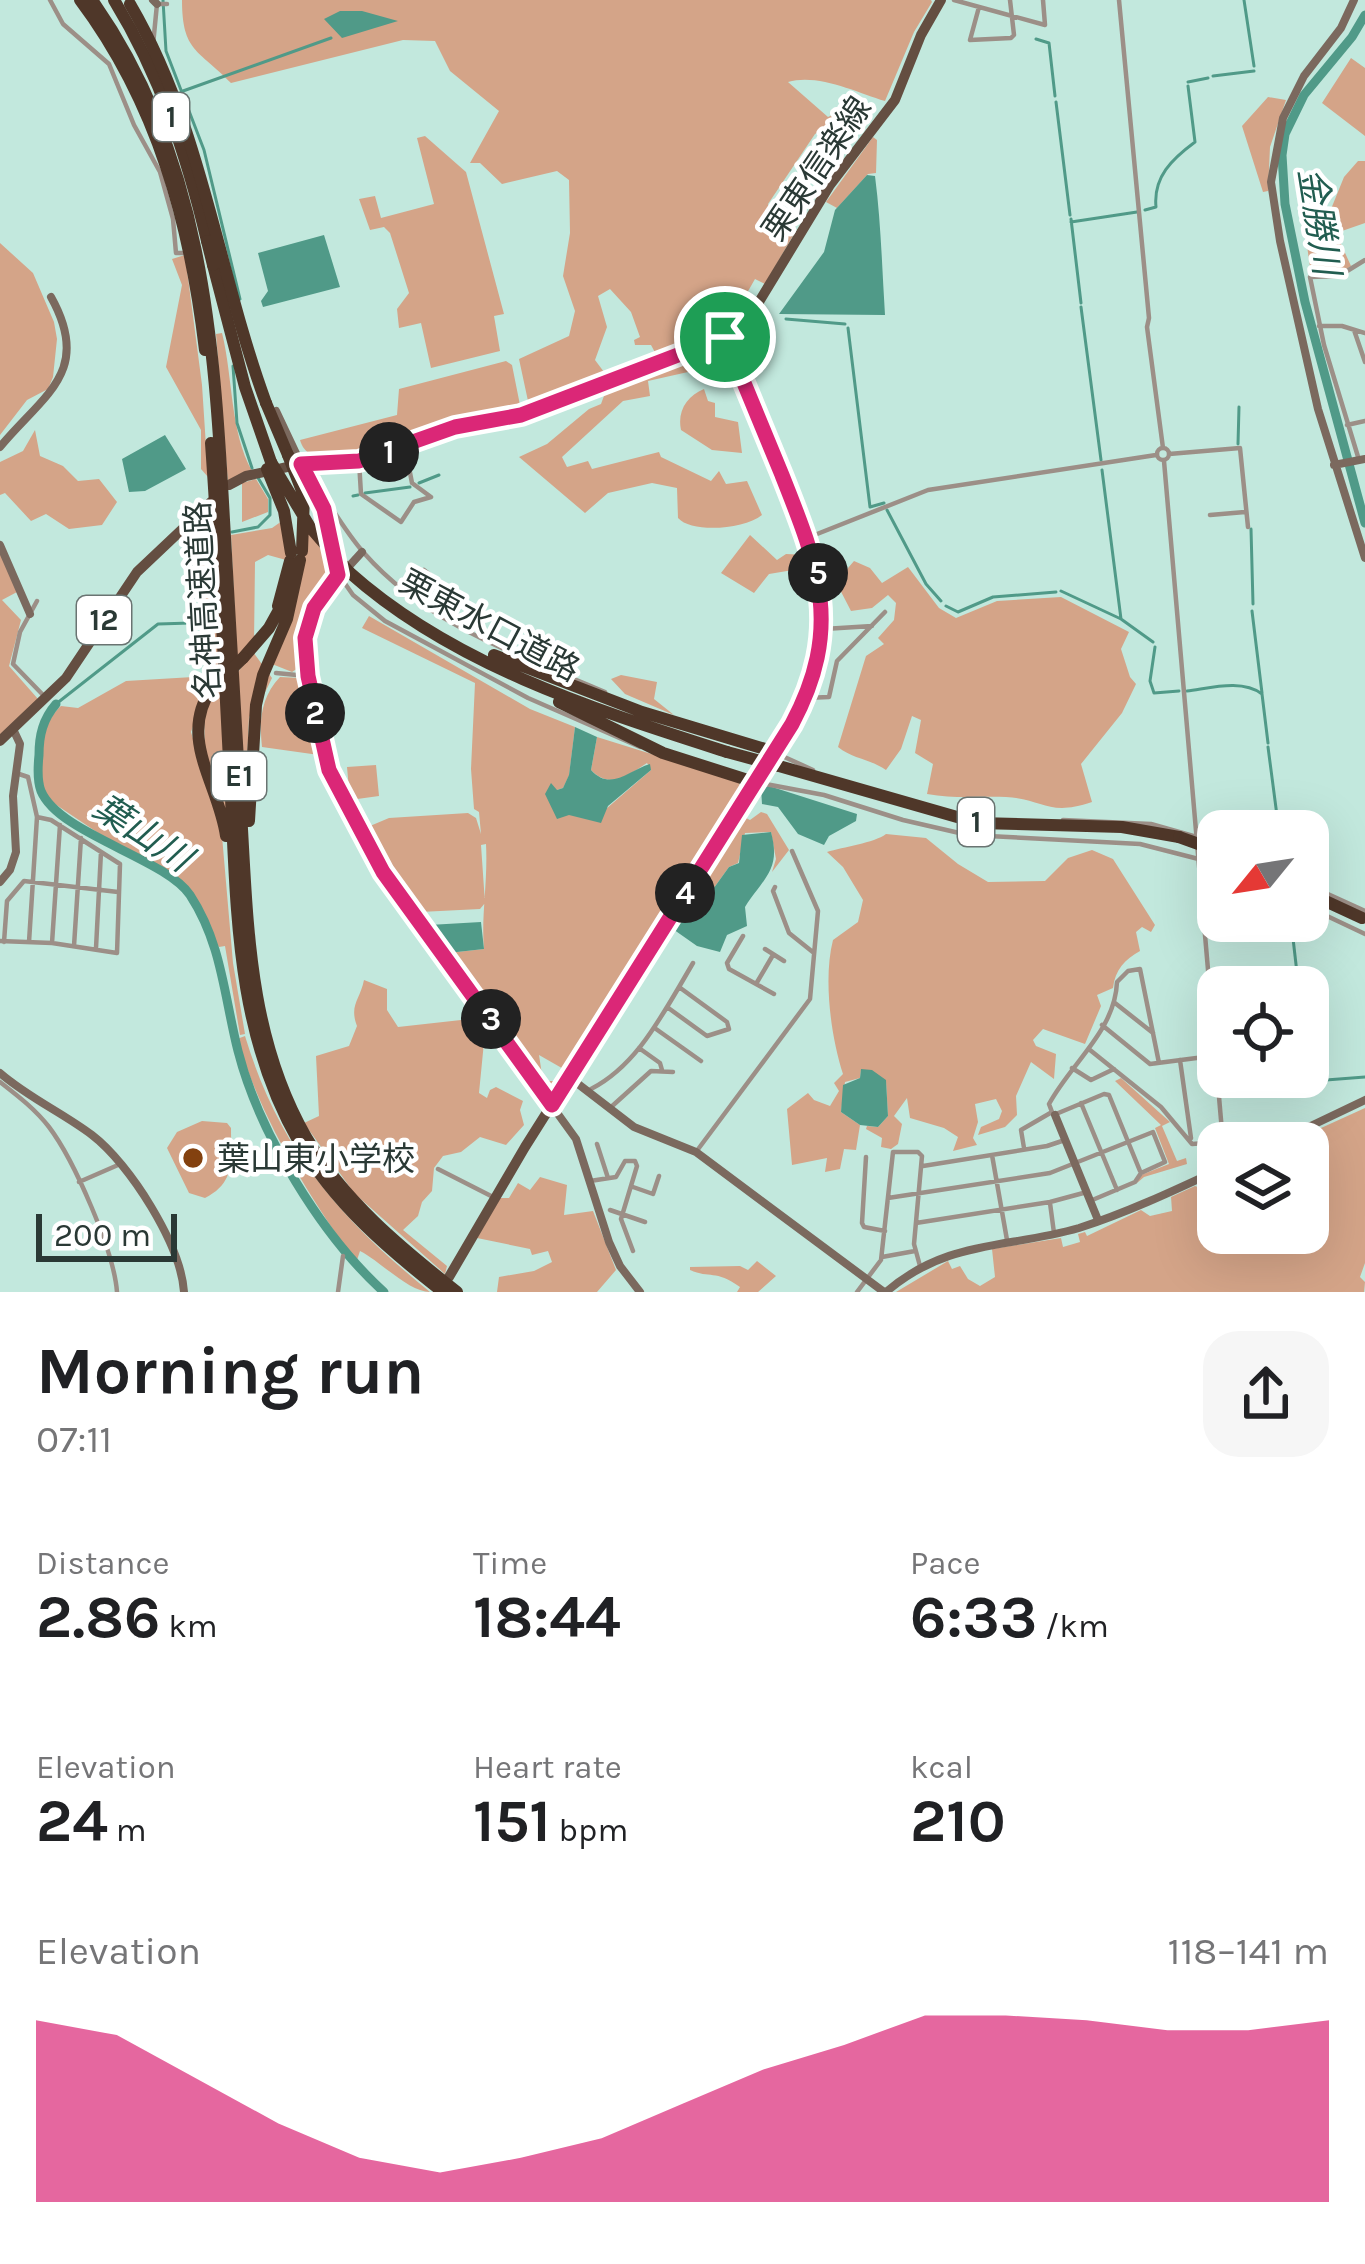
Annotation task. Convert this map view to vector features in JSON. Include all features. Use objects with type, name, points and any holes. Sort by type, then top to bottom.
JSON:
[{"type":"highway","name":"名神高速道路","points":[[80,0],[112,47],[149,118],[176,193],[195,281],[212,452],[239,950],[259,1051],[299,1142],[350,1210],[443,1292]]},
{"type":"highway","name":"名神高速道路","points":[[92,0],[158,115],[184,190],[204,280],[220,453],[246,912],[264,1036],[306,1137],[356,1204],[458,1292]]},
{"type":"highway","name":"1","points":[[114,0],[174,124],[230,322],[262,469]]},
{"type":"highway","points":[[130,2],[191,139],[242,334],[304,496],[296,556],[253,720],[246,912]]},
{"type":"highway","points":[[262,469],[284,511],[296,556]]},
{"type":"highway","name":"栗東水口道路","points":[[262,469],[344,574],[442,637],[602,712],[727,752],[777,759],[978,823],[1104,826],[1197,839]]},
{"type":"highway","points":[[239,950],[223,815],[197,739],[202,703],[212,688],[281,618]]},
{"type":"highway","name":"1","points":[[442,637],[777,759]]},
{"type":"highway","name":"1","points":[[442,637],[663,753],[754,782]]},
{"type":"highway","points":[[1329,898],[1364,916]]},
{"type":"main road","name":"栗東信楽線","points":[[229,485],[262,469],[359,461],[455,427],[521,415],[725,337],[748,323],[830,185],[895,100],[920,35],[941,0]]},
{"type":"main road","points":[[449,1277],[754,782],[777,759],[818,658],[820,580],[725,337]]},
{"type":"main road","name":"12","points":[[0,741],[66,678],[137,572],[211,502]]},
{"type":"street","points":[[50,0],[64,24],[109,64],[160,172],[173,219],[176,254],[185,254]]},
{"type":"street","points":[[953,0],[1046,25],[1042,0]]},
{"type":"street","points":[[979,7],[970,40],[1011,38],[1010,0]]},
{"type":"street","points":[[1119,0],[1143,226],[1147,327],[1166,451],[1186,835],[1195,856],[1204,966]]},
{"type":"street","points":[[1354,0],[1341,28],[1295,91],[1282,118],[1272,164],[1273,205],[1305,349],[1365,558]]},
{"type":"street","points":[[130,2],[190,150],[230,322],[324,509],[353,595],[386,621],[567,717],[663,753]]},
{"type":"street","points":[[149,47],[157,36],[160,3]]},
{"type":"street","points":[[138,30],[149,47]]},
{"type":"street","points":[[1338,464],[1360,460],[1323,345],[1310,277],[1339,276],[1365,260]]},
{"type":"street","points":[[0,447],[52,393],[63,373],[67,338],[51,297]]},
{"type":"street","points":[[1319,326],[1365,333]]},
{"type":"street","points":[[1354,330],[1365,362]]},
{"type":"street","points":[[1347,424],[1365,421]]},
{"type":"street","points":[[359,461],[361,494],[400,522],[414,502],[431,497],[412,482],[405,446]]},
{"type":"street","points":[[807,538],[923,491],[1166,451],[1240,448],[1248,527]]},
{"type":"street","points":[[1156,455],[1164,461]]},
{"type":"street","points":[[301,464],[362,552],[414,600],[460,629],[665,720]]},
{"type":"street","points":[[1210,515],[1245,512]]},
{"type":"street","points":[[0,545],[30,614]]},
{"type":"street","points":[[362,552],[319,598],[308,622],[305,653],[326,761],[363,838],[400,897],[576,1139],[615,1257],[640,1292]]},
{"type":"street","points":[[424,570],[467,605]]},
{"type":"street","points":[[37,601],[20,632],[13,664],[45,697]]},
{"type":"street","points":[[805,698],[829,697],[837,661],[885,612]]},
{"type":"street","points":[[821,628],[872,626]]},
{"type":"street","points":[[276,673],[308,676]]},
{"type":"street","points":[[0,882],[10,871],[16,852],[20,744],[13,729]]},
{"type":"street","points":[[16,773],[28,777],[37,817],[29,942]]},
{"type":"street","points":[[754,782],[824,795],[968,836],[1098,840],[1195,856]]},
{"type":"street","points":[[37,817],[60,825],[120,864],[121,892],[117,953],[2,941],[7,901],[24,881],[121,892]]},
{"type":"street","points":[[52,943],[60,825]]},
{"type":"street","points":[[74,946],[81,838]]},
{"type":"street","points":[[696,1152],[811,999],[818,911],[792,851]]},
{"type":"street","points":[[96,949],[101,852]]},
{"type":"street","points":[[775,887],[789,933],[814,953]]},
{"type":"street","points":[[1329,917],[1365,934]]},
{"type":"street","points":[[743,937],[727,963],[729,969],[774,994]]},
{"type":"street","points":[[765,949],[784,961]]},
{"type":"street","points":[[756,984],[773,955]]},
{"type":"street","points":[[589,1090],[607,1080],[639,1048],[693,963]]},
{"type":"street","points":[[1098,1220],[1049,1104],[1090,1050],[1114,1002],[1117,982],[1128,971],[1140,970],[1159,1063]]},
{"type":"street","points":[[667,1007],[707,1036],[729,1029],[727,1022],[679,987]]},
{"type":"street","points":[[1114,1002],[1153,1033]]},
{"type":"street","points":[[1102,1025],[1150,1064],[1197,1058]]},
{"type":"street","points":[[655,1028],[700,1061]]},
{"type":"street","points":[[639,1048],[662,1070]]},
{"type":"street","points":[[1090,1050],[1161,1107],[1197,1145]]},
{"type":"street","points":[[1180,1060],[1191,1140]]},
{"type":"street","points":[[1072,1069],[1091,1080],[1114,1070]]},
{"type":"street","points":[[610,1108],[651,1071],[673,1072]]},
{"type":"street","points":[[0,1073],[93,1136],[120,1165],[172,1243],[184,1292]]},
{"type":"street","points":[[569,1077],[634,1127],[696,1152],[885,1292],[920,1267],[959,1250],[1098,1220],[1197,1179]]},
{"type":"street","points":[[0,1082],[50,1129],[79,1182],[114,1267],[117,1292]]},
{"type":"street","points":[[1024,1150],[1021,1130],[1104,1094],[1109,1096],[1141,1173]]},
{"type":"street","points":[[1319,1122],[1365,1100]]},
{"type":"street","points":[[1082,1103],[1117,1190]]},
{"type":"street","points":[[50,1129],[60,1116]]},
{"type":"street","points":[[888,1198],[1076,1165],[1153,1132],[1166,1162],[1117,1190],[916,1222]]},
{"type":"street","points":[[921,1166],[1065,1140]]},
{"type":"street","points":[[597,1144],[608,1178]]},
{"type":"street","points":[[857,1292],[882,1257],[893,1152],[922,1156],[915,1251],[920,1267]]},
{"type":"street","points":[[992,1155],[1007,1240]]},
{"type":"street","points":[[866,1156],[862,1223],[885,1231]]},
{"type":"street","points":[[590,1181],[620,1174],[625,1161],[638,1166],[622,1214],[633,1252]]},
{"type":"street","points":[[79,1182],[120,1165]]},
{"type":"street","points":[[438,1169],[495,1198]]},
{"type":"street","points":[[633,1187],[653,1194],[659,1176]]},
{"type":"street","points":[[1049,1202],[1054,1233]]},
{"type":"street","points":[[610,1210],[646,1222]]},
{"type":"street","points":[[882,1257],[915,1251]]},
{"type":"street","points":[[338,1292],[343,1256]]},
{"type":"shaded area","points":[[182,0],[932,2],[885,101],[824,82],[788,82],[828,117],[846,108],[850,112],[815,134],[768,204],[774,222],[794,234],[765,284],[755,279],[747,293],[757,300],[747,311],[712,336],[658,358],[651,345],[635,345],[640,337],[631,312],[610,289],[598,296],[607,327],[595,360],[607,376],[533,404],[528,401],[519,359],[569,336],[575,311],[563,276],[570,233],[569,180],[557,171],[502,184],[480,163],[470,163],[499,111],[450,71],[435,41],[403,40],[231,83],[189,40]]},
{"type":"shaded area","points":[[340,11],[362,11],[398,21],[342,38],[324,19]]},
{"type":"shaded area","points":[[1351,58],[1365,68],[1365,136],[1322,103]]},
{"type":"shaded area","points":[[1268,97],[1286,100],[1270,147],[1268,191],[1263,192],[1242,126]]},
{"type":"shaded area","points":[[425,136],[466,172],[504,314],[494,316],[500,351],[431,368],[421,323],[399,328],[397,309],[409,293],[390,233],[384,227],[370,230],[359,199],[375,196],[381,218],[434,204],[417,138]]},
{"type":"shaded area","points":[[873,137],[877,140],[876,173],[868,174],[837,208],[826,202]]},
{"type":"shaded area","points":[[1358,161],[1365,161],[1365,223],[1342,231],[1341,244],[1351,266],[1338,275],[1311,274],[1302,210],[1309,209],[1310,219],[1329,214],[1344,177]]},
{"type":"shaded area","points":[[867,175],[875,176],[885,315],[779,314],[824,252],[835,210]]},
{"type":"shaded area","points":[[324,235],[340,287],[263,307],[261,301],[268,291],[258,253]]},
{"type":"shaded area","points":[[0,243],[33,273],[57,339],[48,389],[27,400],[0,435]]},
{"type":"shaded area","points":[[185,255],[208,477],[201,469],[201,430],[166,367],[182,285],[172,259]]},
{"type":"shaded area","points":[[222,333],[236,422],[252,471],[228,483],[216,334]]},
{"type":"shaded area","points":[[684,358],[688,372],[648,381],[650,396],[623,401],[562,457],[567,467],[588,461],[592,469],[659,452],[711,481],[719,471],[726,484],[747,481],[762,515],[730,526],[694,526],[678,518],[677,488],[652,483],[608,493],[585,513],[519,457],[547,444],[601,404],[608,385]]},
{"type":"shaded area","points":[[506,361],[512,365],[521,410],[455,421],[344,458],[324,459],[309,453],[300,440],[397,415],[399,389]]},
{"type":"shaded area","points":[[704,389],[708,401],[715,403],[715,417],[738,422],[742,453],[712,450],[681,430],[685,405]]},
{"type":"shaded area","points":[[35,430],[40,456],[63,466],[78,481],[99,479],[117,502],[102,525],[69,529],[46,514],[31,521],[5,493],[0,495],[0,462],[23,451]]},
{"type":"shaded area","points":[[165,435],[186,469],[145,491],[129,492],[122,459]]},
{"type":"shaded area","points":[[256,479],[268,499],[268,512],[242,522],[242,483]]},
{"type":"shaded area","points":[[282,521],[287,532],[286,560],[268,555],[255,562],[254,642],[237,659],[231,535],[272,528]]},
{"type":"shaded area","points":[[308,530],[331,564],[303,620],[301,666],[292,672],[272,664]]},
{"type":"shaded area","points":[[750,535],[777,560],[786,554],[808,555],[811,567],[769,574],[754,593],[721,573]]},
{"type":"shaded area","points":[[0,552],[17,592],[2,600],[21,620],[9,666],[38,699],[0,735]]},
{"type":"shaded area","points":[[214,553],[220,676],[205,692],[191,732],[222,836],[233,963],[245,1034],[240,1035],[225,946],[219,947],[180,879],[125,851],[49,800],[41,764],[47,725],[61,706],[78,708],[126,681],[210,676],[213,645],[205,628],[190,626],[201,607],[192,571],[201,557]]},
{"type":"shaded area","points":[[854,561],[870,568],[882,583],[908,567],[939,608],[956,618],[997,601],[1061,597],[1129,632],[1121,649],[1136,684],[1122,713],[1081,764],[1092,802],[1055,808],[1019,798],[927,794],[933,764],[915,753],[921,720],[912,716],[901,749],[886,770],[838,747],[866,656],[884,644],[878,638],[894,620],[896,603],[888,595],[872,608],[851,611],[836,582]]},
{"type":"shaded area","points":[[369,616],[530,709],[575,727],[569,776],[557,790],[569,815],[606,809],[651,770],[647,763],[612,780],[598,776],[591,770],[597,737],[738,781],[743,792],[567,1071],[539,1055],[543,1081],[561,1081],[556,1088],[545,1088],[448,953],[484,949],[484,904],[480,909],[420,912],[387,866],[370,826],[389,818],[468,813],[476,818],[481,834],[471,769],[475,683],[362,628]],"holes":[[[486,844],[486,872],[485,898],[481,845]]]},
{"type":"shaded area","points":[[253,652],[272,678],[249,717],[245,807],[238,672]]},
{"type":"shaded area","points":[[621,675],[657,682],[654,699],[674,715],[625,694],[611,679]]},
{"type":"shaded area","points":[[280,677],[300,678],[306,686],[319,755],[262,747],[263,709]]},
{"type":"shaded area","points":[[220,685],[225,811],[205,758],[204,712]]},
{"type":"shaded area","points":[[575,727],[597,737],[591,770],[598,776],[620,778],[650,764],[651,770],[608,806],[601,823],[569,815],[557,819],[545,794],[551,783],[557,790],[563,788],[569,775]]},
{"type":"shaded area","points":[[376,765],[379,796],[350,800],[347,767]]},
{"type":"shaded area","points":[[769,786],[857,814],[856,821],[829,836],[824,845],[798,834],[778,807],[762,804],[761,788]]},
{"type":"shaded area","points":[[761,812],[767,814],[789,850],[772,872],[776,859],[771,832],[745,833],[738,863],[729,867],[692,914],[683,907],[740,815],[750,820]]},
{"type":"shaded area","points":[[771,832],[772,864],[745,907],[747,926],[727,935],[720,952],[697,946],[670,927],[682,907],[692,913],[698,910],[729,867],[739,863],[742,835]]},
{"type":"shaded area","points":[[886,834],[926,838],[988,882],[1045,881],[1068,858],[1092,850],[1113,859],[1155,925],[1151,932],[1142,927],[1136,932],[1140,951],[1122,966],[1113,988],[1097,995],[1101,1006],[1085,1044],[1043,1029],[1033,1040],[1056,1054],[1054,1079],[1031,1062],[1016,1096],[1017,1115],[1005,1127],[978,1135],[1002,1111],[996,1099],[975,1104],[978,1122],[973,1138],[977,1145],[953,1151],[958,1137],[910,1118],[907,1098],[894,1116],[902,1124],[898,1144],[891,1149],[881,1147],[882,1138],[866,1129],[878,1127],[888,1116],[886,1081],[861,1070],[860,1078],[845,1082],[841,1112],[860,1125],[856,1150],[844,1149],[840,1169],[825,1172],[827,1158],[792,1165],[787,1109],[808,1093],[830,1106],[839,1091],[834,1083],[843,1074],[830,1008],[830,955],[833,940],[858,922],[863,900],[843,867],[827,852]]},
{"type":"shaded area","points":[[481,922],[484,949],[448,953],[429,925]]},
{"type":"shaded area","points":[[364,980],[387,989],[387,1010],[398,1027],[481,1013],[494,1031],[484,1042],[479,1093],[487,1098],[496,1087],[523,1101],[524,1125],[506,1145],[480,1137],[461,1152],[443,1156],[434,1168],[432,1191],[418,1216],[403,1230],[447,1266],[445,1274],[354,1193],[304,1123],[319,1116],[316,1056],[349,1046]]},
{"type":"shaded area","points":[[245,1036],[276,1113],[317,1179],[368,1237],[430,1292],[404,1282],[360,1251],[356,1263],[273,1128],[237,1039]]},
{"type":"shaded area","points":[[861,1069],[886,1080],[888,1116],[878,1127],[860,1125],[841,1112],[843,1085],[860,1078]]},
{"type":"shaded area","points":[[1121,1078],[1170,1122],[1162,1126],[1177,1161],[1186,1158],[1187,1164],[1137,1183],[1141,1175],[1169,1164],[1155,1128],[1161,1125],[1115,1081]]},
{"type":"shaded area","points":[[1365,1108],[1365,1263],[1360,1277],[1364,1292],[896,1292],[948,1261],[952,1269],[960,1266],[980,1286],[995,1277],[992,1249],[1061,1238],[1063,1247],[1080,1242],[1078,1234],[1087,1236],[1141,1210],[1150,1216],[1172,1211],[1171,1197],[1195,1186],[1197,1254],[1329,1254],[1329,1124]]},
{"type":"shaded area","points":[[202,1121],[227,1123],[231,1128],[227,1177],[205,1198],[189,1193],[167,1148],[177,1132]]},
{"type":"shaded area","points":[[540,1177],[567,1185],[564,1215],[593,1211],[616,1270],[597,1292],[497,1292],[499,1277],[534,1271],[552,1262],[548,1251],[532,1255],[530,1249],[477,1238],[500,1198],[509,1198],[518,1183],[530,1190]]},
{"type":"shaded area","points":[[757,1261],[776,1276],[758,1292],[737,1292],[740,1287],[724,1278],[690,1270],[740,1266],[748,1270]]},
{"type":"waterway","name":"葉山川","points":[[163,0],[166,51],[204,150],[240,299]]},
{"type":"waterway","points":[[1244,0],[1254,66]]},
{"type":"waterway","name":"金勝川","points":[[1365,15],[1304,95],[1285,134],[1282,155],[1285,204],[1305,302],[1365,523]]},
{"type":"waterway","points":[[183,91],[331,38]]},
{"type":"waterway","points":[[1036,39],[1049,43],[1055,96]]},
{"type":"waterway","points":[[1213,76],[1254,71]]},
{"type":"waterway","points":[[1188,82],[1208,78]]},
{"type":"waterway","points":[[1145,210],[1156,207],[1166,170],[1195,142],[1188,86]]},
{"type":"waterway","points":[[1056,102],[1070,215]]},
{"type":"waterway","points":[[1071,222],[1137,212]]},
{"type":"waterway","points":[[1071,219],[1081,303]]},
{"type":"waterway","points":[[1081,307],[1101,460]]},
{"type":"waterway","points":[[786,319],[845,324]]},
{"type":"waterway","points":[[848,328],[870,507],[884,503]]},
{"type":"waterway","name":"葉山川","points":[[233,366],[237,423],[252,468]]},
{"type":"waterway","points":[[1238,444],[1239,407]]},
{"type":"waterway","points":[[1102,470],[1121,619]]},
{"type":"waterway","points":[[419,483],[439,475]]},
{"type":"waterway","name":"葉山川","points":[[232,532],[258,527],[270,515],[270,498],[257,476]]},
{"type":"waterway","points":[[365,493],[410,487]]},
{"type":"waterway","points":[[353,496],[358,495]]},
{"type":"waterway","points":[[887,510],[926,584],[941,601]]},
{"type":"waterway","points":[[1251,529],[1253,604]]},
{"type":"waterway","name":"葉山川","points":[[56,704],[158,624],[191,623],[200,604],[188,571],[210,549]]},
{"type":"waterway","points":[[1061,591],[1121,619],[1153,642]]},
{"type":"waterway","points":[[946,606],[958,612],[993,597],[1056,592]]},
{"type":"waterway","points":[[1252,611],[1262,693]]},
{"type":"waterway","points":[[1155,647],[1150,681],[1154,693],[1179,691]]},
{"type":"waterway","points":[[1187,691],[1236,686],[1262,694],[1268,743]]},
{"type":"waterway","name":"葉山川","points":[[56,704],[41,734],[41,791],[68,820],[159,869],[190,895],[216,951],[238,1051],[277,1148],[338,1242],[384,1292]]},
{"type":"waterway","points":[[1268,747],[1276,810]]},
{"type":"waterway","points":[[1293,942],[1296,966]]},
{"type":"waterway","points":[[1329,1080],[1365,1077]]},
{"type":"place","name":"葉山東小学校","points":[[193,1158]]},
{"type":"route","points":[[725,337],[814,557],[822,607],[818,658],[792,724],[552,1105],[383,872],[329,770],[308,676],[305,638],[319,598],[338,575],[324,509],[301,464],[377,457],[455,427],[521,415],[725,337]]}]
